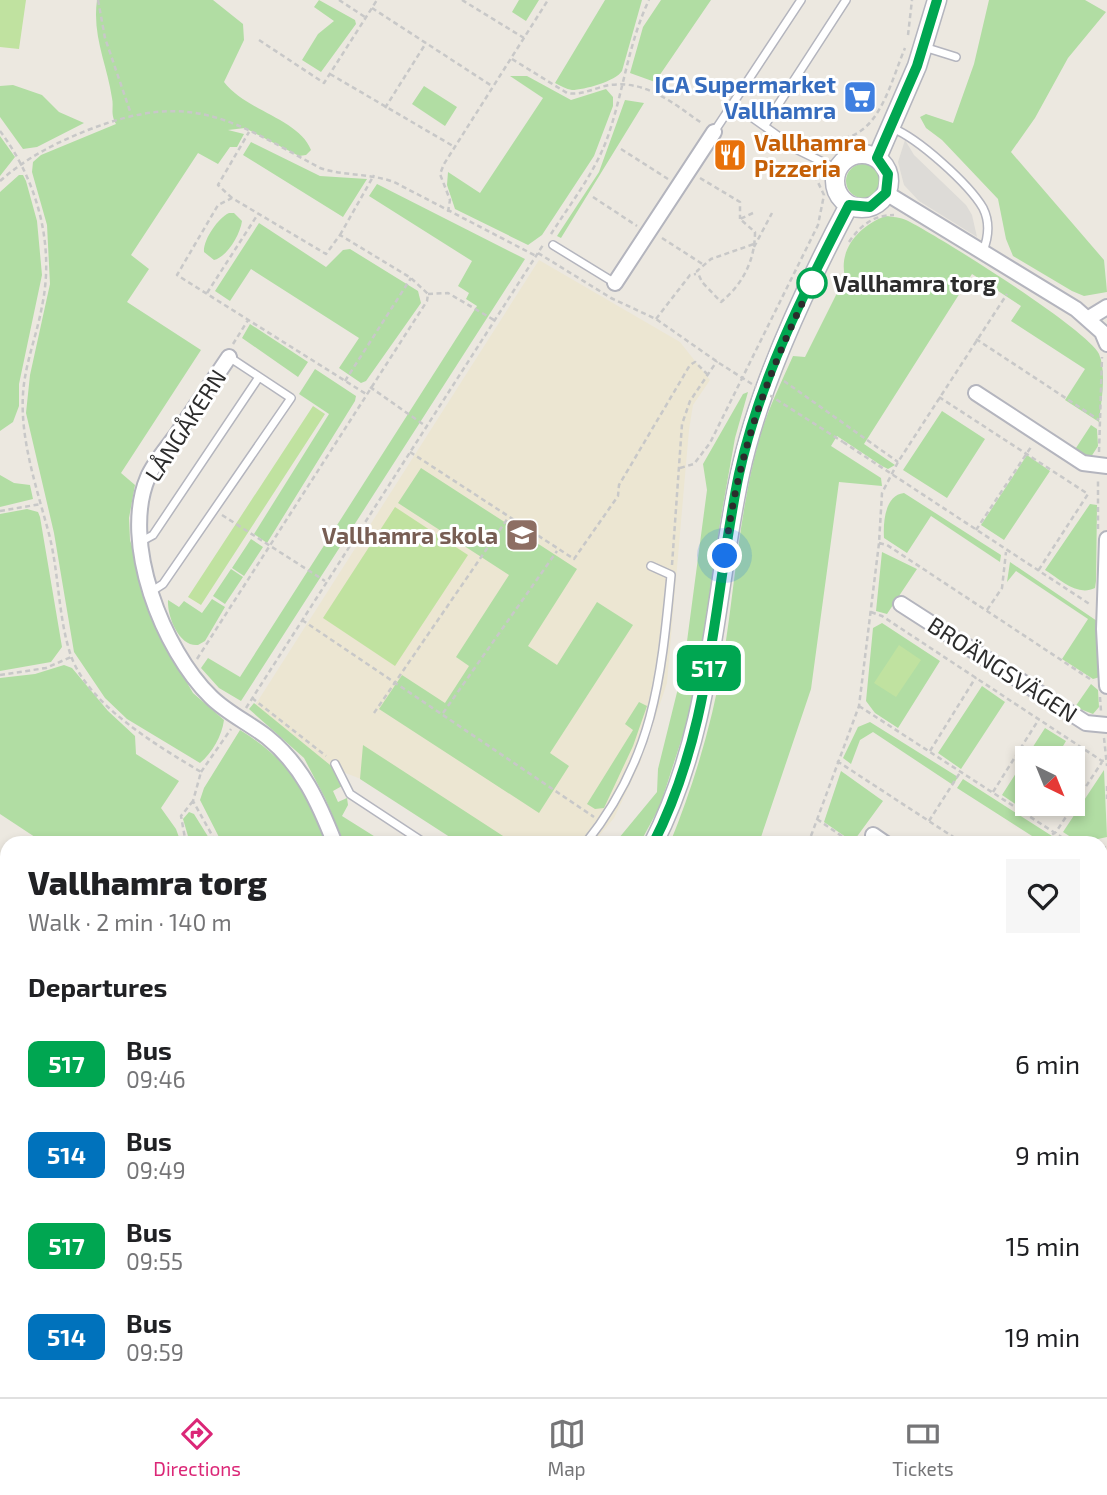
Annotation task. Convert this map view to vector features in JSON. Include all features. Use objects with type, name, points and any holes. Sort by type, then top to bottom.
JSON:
[{"type":"street","points":[[877,158],[892,128],[915,46],[937,0]]},
{"type":"street","points":[[615,283],[714,132]]},
{"type":"street","points":[[857,153],[877,158],[888,174],[886,193],[870,207],[849,205],[836,190],[830,165],[857,153]]},
{"type":"street","points":[[886,193],[1090,318],[1102,332],[1107,344]]},
{"type":"street","points":[[657,836],[676,793],[700,715],[720,607],[728,531],[756,408],[849,205]]},
{"type":"street","points":[[1090,318],[1107,307]]},
{"type":"street","name":"LÅNGÅKERN","points":[[229,357],[149,475],[138,514],[140,542],[152,591],[167,633],[186,667],[213,699],[267,737],[295,765],[307,782],[331,836]]},
{"type":"street","points":[[976,393],[1083,463],[1107,466]]},
{"type":"street","points":[[1103,685],[1107,539]]},
{"type":"street","name":"BROÄNGSVÄGEN","points":[[901,604],[1086,723],[1107,725]]},
{"type":"lane","points":[[714,132],[801,0]]},
{"type":"lane","points":[[765,125],[846,0]]},
{"type":"lane","points":[[915,46],[956,57]]},
{"type":"lane","points":[[733,104],[798,149],[830,165]]},
{"type":"lane","points":[[892,128],[905,133],[924,148],[982,207],[988,222],[988,239],[983,251]]},
{"type":"lane","points":[[553,245],[615,283]]},
{"type":"lane","points":[[152,591],[163,584],[216,511],[291,398],[229,357]]},
{"type":"lane","points":[[140,542],[153,535],[259,377]]},
{"type":"lane","points":[[591,836],[602,823],[633,766],[651,721],[660,677],[671,575],[651,566]]},
{"type":"lane","points":[[335,764],[351,794],[414,835]]},
{"type":"path","points":[[98,0],[105,38],[131,114]]},
{"type":"path","points":[[338,0],[366,18]]},
{"type":"path","points":[[258,40],[324,83],[377,0]]},
{"type":"path","points":[[462,0],[524,38]]},
{"type":"path","points":[[448,212],[450,200],[440,174],[453,146],[512,60],[548,0]]},
{"type":"path","points":[[246,708],[600,159],[636,31],[649,0]]},
{"type":"path","points":[[908,37],[912,0]]},
{"type":"path","points":[[372,8],[492,86]]},
{"type":"path","points":[[385,108],[426,43]]},
{"type":"path","points":[[680,468],[694,464],[710,443],[818,225],[824,195],[816,176],[830,165],[835,139],[857,136],[871,124],[915,46]]},
{"type":"path","points":[[512,60],[567,93],[622,84],[637,85],[655,92],[714,132]]},
{"type":"path","points":[[330,74],[453,146]]},
{"type":"path","points":[[0,181],[22,163],[71,136],[131,114],[160,109],[192,110],[249,132],[320,169],[333,173],[374,175],[394,182],[448,212],[537,254],[611,298],[656,320],[1090,605],[1105,604]]},
{"type":"path","points":[[0,131],[22,163],[38,208],[46,264],[46,287],[25,371],[22,412],[54,556],[71,657],[101,700],[121,719],[148,740],[201,772]]},
{"type":"path","points":[[249,132],[218,185],[232,198],[326,254],[374,175]]},
{"type":"path","points":[[621,149],[679,186]]},
{"type":"path","points":[[696,274],[721,302],[738,286],[750,265],[754,246],[755,232],[740,219],[740,202],[706,181]]},
{"type":"path","points":[[593,197],[649,233]]},
{"type":"path","points":[[232,198],[218,205],[177,275],[366,394]]},
{"type":"path","points":[[740,219],[753,213]]},
{"type":"path","points":[[656,320],[690,275],[696,274],[704,265],[722,254],[754,246],[772,213]]},
{"type":"path","points":[[207,295],[258,214]]},
{"type":"path","points":[[340,235],[411,278],[428,294],[448,293],[495,320]]},
{"type":"path","points":[[666,241],[704,265]]},
{"type":"path","points":[[345,381],[411,278]]},
{"type":"path","points":[[186,667],[198,659],[427,301],[428,294]]},
{"type":"path","points":[[811,836],[859,706],[879,543],[882,493],[939,397],[1007,294]]},
{"type":"path","points":[[229,357],[231,346],[248,320]]},
{"type":"path","points":[[976,339],[1099,420]]},
{"type":"path","points":[[410,452],[557,551],[574,559],[618,496],[619,485],[690,365],[695,362],[707,374]]},
{"type":"path","points":[[671,575],[682,424],[690,401],[718,362]]},
{"type":"path","points":[[370,387],[427,427]]},
{"type":"path","points":[[939,397],[1088,494],[1038,571]]},
{"type":"path","points":[[976,530],[1038,435]]},
{"type":"path","points":[[0,511],[41,504]]},
{"type":"path","points":[[216,511],[326,581]]},
{"type":"path","points":[[374,713],[509,518]]},
{"type":"path","points":[[879,543],[887,545],[1092,681],[1103,685]]},
{"type":"path","points":[[987,610],[1002,588],[1006,550]]},
{"type":"path","points":[[443,713],[557,551]]},
{"type":"path","points":[[871,612],[882,616],[1104,761],[1056,832],[1050,836]]},
{"type":"path","points":[[302,620],[602,823]]},
{"type":"path","points":[[0,675],[46,668],[71,657]]},
{"type":"path","points":[[930,751],[976,677]]},
{"type":"path","points":[[252,698],[335,764]]},
{"type":"path","points":[[859,706],[1061,836]]},
{"type":"path","points":[[993,792],[1039,719]]},
{"type":"path","points":[[185,836],[181,816],[193,801],[201,772],[235,723]]},
{"type":"path","points":[[837,761],[952,836]]},
{"type":"path","points":[[929,821],[961,771]]},
{"type":"path","points":[[1107,786],[1107,799]]},
{"type":"path","points":[[193,801],[213,836]]},
{"type":"path","points":[[817,819],[841,836]]},
{"type":"shaded area","points":[[905,140],[914,155],[966,205],[972,215],[977,237],[919,201],[904,185],[898,162]]},
{"type":"shaded area","name":"Vallhamra skola","points":[[539,260],[680,342],[710,380],[693,405],[689,430],[667,683],[640,763],[614,818],[599,836],[455,836],[361,779],[322,764],[254,707]]},
{"type":"green space","points":[[0,0],[26,0],[19,49],[0,47]]},
{"type":"green space","points":[[97,0],[213,0],[243,24],[244,40],[224,82],[245,100],[295,130],[305,139],[311,150],[306,155],[299,156],[245,128],[228,130],[244,134],[237,147],[230,147],[218,164],[198,153],[131,255],[149,269],[127,302],[201,350],[121,473],[135,485],[129,518],[130,540],[161,638],[193,693],[224,720],[216,744],[200,763],[127,719],[105,698],[74,652],[54,533],[26,413],[30,375],[50,284],[47,225],[32,172],[33,162],[41,155],[116,124],[98,38]]},
{"type":"green space","points":[[319,0],[355,20],[356,24],[321,72],[302,60],[318,34],[334,21],[314,7]]},
{"type":"green space","points":[[519,0],[539,0],[526,21],[512,12]]},
{"type":"green space","points":[[605,0],[642,0],[622,71],[607,81],[584,88],[572,90],[555,83]]},
{"type":"green space","points":[[661,0],[711,0],[655,82],[630,73],[643,27]]},
{"type":"green space","points":[[989,0],[1085,0],[1106,12],[1068,58],[1035,118],[1011,152],[1104,260],[1107,292],[1084,296],[1013,256],[1006,239],[998,199],[942,140],[926,128],[920,117],[926,114],[953,123],[974,64]]},
{"type":"green space","points":[[510,76],[527,76],[571,100],[606,89],[613,97],[613,106],[594,156],[542,235],[528,245],[455,209],[447,185],[448,172],[480,193],[543,98]]},
{"type":"green space","points":[[13,85],[42,95],[59,112],[84,123],[37,147],[23,149],[0,117],[0,86]]},
{"type":"green space","points":[[424,86],[457,107],[445,126],[412,104]]},
{"type":"green space","points":[[625,100],[644,103],[561,238],[557,236],[599,172]]},
{"type":"green space","points":[[0,136],[15,157],[0,176]]},
{"type":"green space","points":[[251,142],[320,176],[367,179],[343,217],[243,155]]},
{"type":"green space","points":[[863,164],[875,169],[880,181],[875,193],[863,198],[851,193],[846,181],[851,169]]},
{"type":"green space","points":[[19,175],[23,175],[26,181],[37,221],[42,275],[19,384],[19,406],[13,422],[0,431],[0,192]]},
{"type":"green space","points":[[377,184],[525,259],[241,701],[219,688],[201,668],[208,658],[240,677],[477,306],[466,299],[469,293],[458,286],[472,261],[369,196]]},
{"type":"green space","points":[[229,213],[234,213],[242,221],[241,227],[228,250],[214,260],[204,252],[204,247],[216,224]]},
{"type":"green space","points":[[886,216],[906,220],[948,244],[1010,283],[1089,342],[1099,354],[1103,370],[1099,422],[1065,400],[1085,369],[1011,321],[1021,306],[972,274],[864,444],[895,465],[888,469],[882,466],[837,436],[831,446],[881,478],[882,486],[839,482],[811,689],[761,836],[673,836],[708,730],[723,660],[747,494],[762,429],[793,356],[805,357],[845,277],[848,248],[860,232]]},
{"type":"green space","points":[[259,223],[326,267],[343,250],[350,249],[418,291],[421,303],[366,381],[361,383],[339,368],[359,338],[251,269],[230,301],[215,291]]},
{"type":"green space","points":[[250,324],[308,362],[298,377],[242,338]]},
{"type":"green space","points":[[315,369],[356,396],[355,401],[267,543],[254,534],[329,414],[299,394]]},
{"type":"green space","points":[[748,392],[735,438],[721,517],[693,704],[660,806],[644,836],[621,836],[657,792],[658,769],[684,664],[707,490],[703,464],[743,394]]},
{"type":"green space","points":[[313,406],[325,414],[201,605],[188,597]]},
{"type":"green space","points":[[942,411],[985,439],[947,498],[903,470]]},
{"type":"green space","points":[[1091,425],[1097,429],[1098,446],[1091,457],[1074,451]]},
{"type":"green space","points":[[1027,455],[1050,471],[1004,540],[981,525]]},
{"type":"green space","points":[[421,468],[577,569],[528,646],[557,665],[597,602],[633,625],[550,753],[569,766],[539,813],[379,709],[402,675],[445,703],[469,666],[456,657],[509,575],[398,503]]},
{"type":"green space","points":[[0,475],[14,483],[30,485],[33,499],[0,507]]},
{"type":"green space","points":[[904,493],[1001,555],[1000,562],[931,516],[907,553],[884,538],[886,510],[893,499]]},
{"type":"green space","points":[[1090,504],[1097,505],[1096,581],[1095,588],[1082,590],[1069,586],[1045,570]]},
{"type":"green space","points":[[395,507],[468,555],[395,666],[323,618]]},
{"type":"green space","points":[[27,509],[38,512],[40,517],[62,647],[51,662],[0,671],[0,514]]},
{"type":"green space","points":[[251,539],[263,547],[244,576],[232,568]]},
{"type":"green space","points":[[882,552],[917,569],[887,614],[876,611]]},
{"type":"green space","points":[[1010,562],[1097,621],[1100,677],[1093,679],[1062,659],[1088,619],[1016,571],[1007,582]]},
{"type":"green space","points":[[231,569],[243,577],[225,604],[213,596]]},
{"type":"green space","points":[[212,599],[225,607],[205,641],[198,645],[185,641],[172,622],[168,600],[179,607],[184,601],[202,613]]},
{"type":"green space","points":[[882,623],[940,661],[898,728],[875,713],[866,701],[873,628]]},
{"type":"green space","points":[[899,645],[921,660],[896,697],[874,683]]},
{"type":"green space","points":[[64,665],[72,668],[108,711],[135,736],[136,754],[179,781],[161,808],[178,836],[33,836],[0,814],[0,678],[35,674]]},
{"type":"green space","points":[[1091,684],[1098,690],[1099,707],[1093,714],[1075,707]]},
{"type":"green space","points":[[982,686],[1005,702],[961,769],[938,753]]},
{"type":"green space","points":[[639,702],[647,706],[633,746],[604,808],[595,809],[587,804],[633,730],[625,724]]},
{"type":"green space","points":[[254,703],[335,769],[342,786],[333,791],[338,802],[347,798],[348,805],[342,816],[374,836],[341,836],[304,758],[249,709]]},
{"type":"green space","points":[[870,722],[958,777],[953,785],[873,732],[860,740],[851,764],[843,758],[858,727]]},
{"type":"green space","points":[[1045,728],[1066,741],[1063,746],[1033,746]]},
{"type":"green space","points":[[240,730],[284,765],[304,792],[325,836],[218,836],[200,800],[204,788]]},
{"type":"green space","points":[[363,745],[503,836],[448,836],[360,779]]},
{"type":"green space","points":[[1104,770],[1107,836],[1069,836],[1063,832],[1074,816],[1085,816],[1085,799]]},
{"type":"green space","points":[[841,771],[883,801],[857,836],[844,836],[824,822]]},
{"type":"green space","points":[[1015,775],[1015,804],[1002,795]]},
{"type":"green space","points":[[963,779],[1015,812],[1015,816],[1021,816],[1052,836],[1032,836],[957,788]]},
{"type":"green space","points":[[189,812],[194,814],[208,836],[188,836],[183,819]]},
{"type":"bus line","name":"517","points":[[657,836],[676,793],[700,715],[720,607],[728,531],[756,408],[849,205],[870,207],[884,198],[889,184],[888,174],[877,158],[917,66],[937,0]]},
{"type":"place","name":"ICA Supermarket Vallhamra","points":[[860,97]]},
{"type":"place","name":"Vallhamra Pizzeria","points":[[730,155]]},
{"type":"place","name":"Vallhamra torg","points":[[812,283]]},
{"type":"place","name":"Vallhamra skola","points":[[522,535]]},
{"type":"route","points":[[725,556],[740,472],[756,408],[812,283]]}]
